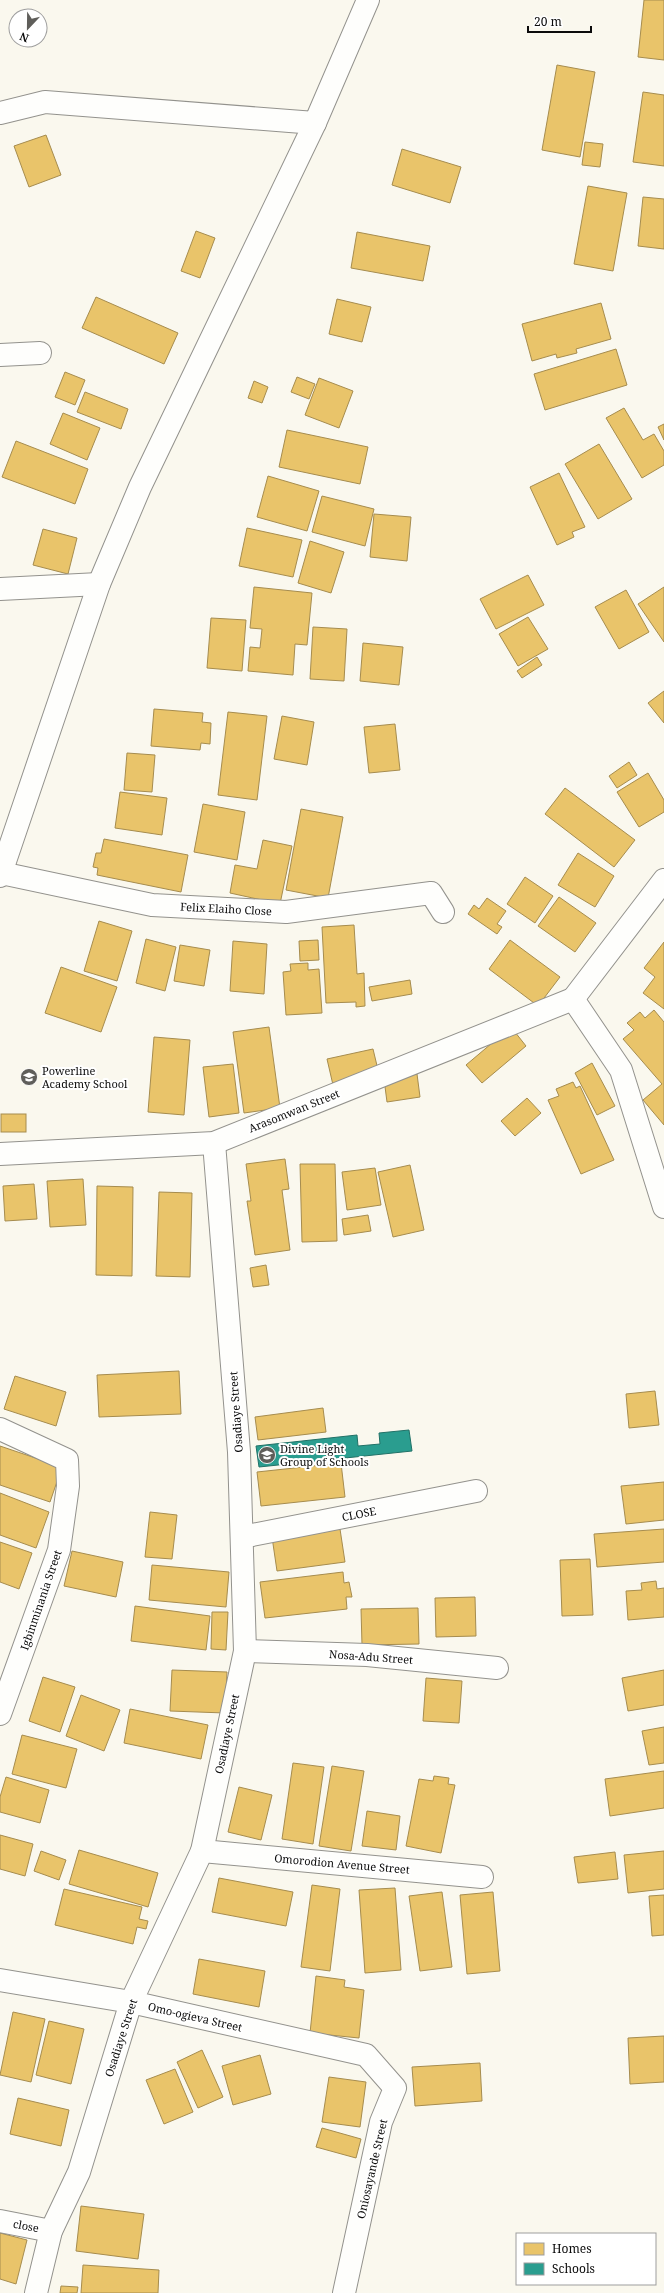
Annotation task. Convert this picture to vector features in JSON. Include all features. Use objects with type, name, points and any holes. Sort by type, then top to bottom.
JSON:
[{"type":"street","points":[[1,875],[99,584],[140,487],[315,123],[368,0]]},
{"type":"street","points":[[0,113],[44,102],[315,123]]},
{"type":"street","points":[[0,355],[40,353]]},
{"type":"street","points":[[0,588],[99,584]]},
{"type":"street","name":"Felix Elaiho Close","points":[[1,875],[152,905],[286,912],[431,893],[443,912]]},
{"type":"street","points":[[663,883],[573,999],[620,1070],[664,1207]]},
{"type":"street","name":"Arasomwan Street","points":[[0,1154],[214,1143],[573,999]]},
{"type":"street","name":"Osadiaye Street","points":[[36,2293],[51,2231],[79,2172],[131,2002],[202,1851],[245,1651],[240,1452],[214,1143]]},
{"type":"street","name":"Igbinminania Street","points":[[0,1429],[67,1460],[68,1486],[59,1550],[0,1714]]},
{"type":"street","name":"CLOSE","points":[[242,1537],[476,1491]]},
{"type":"street","name":"Nosa-Adu Street","points":[[245,1651],[367,1655],[497,1668]]},
{"type":"street","name":"Omorodion Avenue Street","points":[[202,1851],[482,1877]]},
{"type":"street","name":"Omo-ogieva Street","points":[[0,1980],[131,2002],[366,2056]]},
{"type":"street","name":"Oniosayande Street","points":[[344,2293],[381,2122],[395,2088],[366,2056]]},
{"type":"street","name":"close","points":[[0,2221],[51,2231]]},
{"type":"building: Homes","points":[[644,0],[664,0],[664,60],[638,57]]},
{"type":"building: Homes","points":[[557,65],[595,72],[580,157],[542,150]]},
{"type":"building: Homes","points":[[643,92],[664,95],[664,166],[633,162]]},
{"type":"building: Homes","points":[[46,135],[61,175],[29,187],[14,146]]},
{"type":"building: Homes","points":[[585,142],[603,144],[600,167],[582,165]]},
{"type":"building: Homes","points":[[402,149],[461,167],[450,203],[392,185]]},
{"type":"building: Homes","points":[[588,186],[627,193],[613,271],[574,264]]},
{"type":"building: Homes","points":[[643,197],[664,199],[664,249],[638,246]]},
{"type":"building: Homes","points":[[196,231],[215,238],[200,278],[181,271]]},
{"type":"building: Homes","points":[[357,232],[430,246],[423,281],[351,268]]},
{"type":"building: Homes","points":[[96,297],[178,333],[164,364],[82,328]]},
{"type":"building: Homes","points":[[337,299],[371,307],[362,342],[329,334]]},
{"type":"building: Homes","points":[[601,303],[611,339],[576,349],[577,353],[557,358],[556,354],[532,361],[522,324]]},
{"type":"building: Homes","points":[[616,349],[627,385],[545,410],[534,374]]},
{"type":"building: Homes","points":[[65,372],[85,380],[75,405],[55,397]]},
{"type":"building: Homes","points":[[297,377],[315,384],[309,399],[291,392]]},
{"type":"building: Homes","points":[[319,378],[353,391],[339,428],[305,415]]},
{"type":"building: Homes","points":[[254,381],[268,387],[262,403],[248,398]]},
{"type":"building: Homes","points":[[85,392],[128,409],[121,429],[77,412]]},
{"type":"building: Homes","points":[[624,408],[643,440],[654,434],[664,451],[664,465],[642,478],[606,418]]},
{"type":"building: Homes","points":[[63,413],[100,428],[87,460],[50,444]]},
{"type":"building: Homes","points":[[664,424],[664,440],[658,427]]},
{"type":"building: Homes","points":[[287,430],[368,447],[360,484],[279,467]]},
{"type":"building: Homes","points":[[16,441],[88,469],[75,504],[2,477]]},
{"type":"building: Homes","points":[[599,444],[632,499],[598,519],[565,464]]},
{"type":"building: Homes","points":[[559,473],[585,527],[572,532],[574,537],[557,545],[530,487]]},
{"type":"building: Homes","points":[[268,476],[319,491],[307,531],[257,517]]},
{"type":"building: Homes","points":[[322,496],[374,509],[365,546],[312,532]]},
{"type":"building: Homes","points":[[374,514],[411,517],[407,561],[370,557]]},
{"type":"building: Homes","points":[[247,528],[302,540],[293,577],[239,566]]},
{"type":"building: Homes","points":[[43,529],[77,538],[68,574],[33,565]]},
{"type":"building: Homes","points":[[310,541],[344,552],[331,593],[298,583]]},
{"type":"building: Homes","points":[[528,575],[544,605],[496,629],[480,599]]},
{"type":"building: Homes","points":[[254,587],[312,593],[307,645],[295,644],[293,675],[248,671],[250,647],[260,648],[262,629],[250,628]]},
{"type":"building: Homes","points":[[664,587],[664,642],[638,604]]},
{"type":"building: Homes","points":[[626,590],[649,632],[619,649],[595,607]]},
{"type":"building: Homes","points":[[528,617],[548,649],[518,666],[499,634]]},
{"type":"building: Homes","points":[[211,618],[246,620],[242,671],[207,668]]},
{"type":"building: Homes","points":[[313,627],[347,629],[344,681],[310,679]]},
{"type":"building: Homes","points":[[363,643],[403,647],[399,685],[360,681]]},
{"type":"building: Homes","points":[[537,657],[542,665],[522,678],[517,671]]},
{"type":"building: Homes","points":[[664,691],[664,723],[648,703]]},
{"type":"building: Homes","points":[[154,709],[203,713],[202,722],[211,723],[210,744],[201,743],[200,750],[151,746]]},
{"type":"building: Homes","points":[[228,712],[267,716],[257,800],[218,795]]},
{"type":"building: Homes","points":[[282,716],[314,722],[307,765],[274,759]]},
{"type":"building: Homes","points":[[395,724],[400,770],[369,773],[364,727]]},
{"type":"building: Homes","points":[[127,753],[155,755],[152,792],[124,790]]},
{"type":"building: Homes","points":[[629,762],[637,775],[617,788],[609,776]]},
{"type":"building: Homes","points":[[648,773],[664,800],[664,812],[639,827],[617,792]]},
{"type":"building: Homes","points":[[565,788],[635,840],[614,867],[545,814]]},
{"type":"building: Homes","points":[[120,792],[167,798],[162,835],[115,828]]},
{"type":"building: Homes","points":[[203,804],[245,812],[237,860],[194,852]]},
{"type":"building: Homes","points":[[301,809],[343,817],[328,898],[286,890]]},
{"type":"building: Homes","points":[[104,839],[188,855],[181,892],[97,875],[98,868],[93,867],[96,853],[101,853]]},
{"type":"building: Homes","points":[[263,840],[292,846],[280,904],[230,893],[235,865],[257,869]]},
{"type":"building: Homes","points":[[578,853],[614,876],[595,907],[558,885]]},
{"type":"building: Homes","points":[[525,877],[553,896],[535,923],[507,904]]},
{"type":"building: Homes","points":[[559,897],[596,923],[575,952],[538,926]]},
{"type":"building: Homes","points":[[487,898],[506,911],[497,924],[502,927],[497,934],[468,914],[474,905],[479,909]]},
{"type":"building: Homes","points":[[99,921],[132,931],[117,981],[84,971]]},
{"type":"building: Homes","points":[[354,925],[357,974],[364,973],[365,1006],[356,1007],[356,1002],[326,1003],[322,927]]},
{"type":"building: Homes","points":[[146,939],[176,947],[165,991],[136,983]]},
{"type":"building: Homes","points":[[318,940],[319,960],[300,961],[299,941]]},
{"type":"building: Homes","points":[[510,940],[560,977],[538,1006],[489,969]]},
{"type":"building: Homes","points":[[233,941],[267,944],[264,994],[230,991]]},
{"type":"building: Homes","points":[[664,942],[664,1009],[643,993],[655,977],[644,968]]},
{"type":"building: Homes","points":[[180,945],[210,950],[204,986],[174,981]]},
{"type":"building: Homes","points":[[308,963],[308,970],[319,969],[322,1013],[286,1015],[283,972],[291,971],[290,964]]},
{"type":"building: Homes","points":[[61,967],[117,987],[101,1032],[45,1013]]},
{"type":"building: Homes","points":[[410,980],[412,994],[372,1001],[369,987]]},
{"type":"building: Homes","points":[[654,1010],[664,1022],[664,1125],[643,1100],[662,1084],[623,1039],[634,1030],[627,1023],[640,1012],[645,1018]]},
{"type":"building: Homes","points":[[269,1027],[280,1108],[244,1113],[233,1032]]},
{"type":"building: Homes","points":[[511,1027],[526,1046],[482,1083],[466,1065]]},
{"type":"building: Homes","points":[[154,1037],[190,1040],[184,1115],[148,1112]]},
{"type":"building: Homes","points":[[373,1049],[379,1074],[333,1085],[327,1059]]},
{"type":"building: Homes","points":[[592,1063],[615,1106],[597,1115],[575,1073]]},
{"type":"building: Homes","points":[[233,1064],[239,1113],[209,1117],[203,1067]]},
{"type":"building: Homes","points":[[417,1074],[420,1097],[387,1102],[384,1079]]},
{"type":"building: Homes","points":[[573,1082],[576,1088],[580,1086],[614,1160],[581,1174],[548,1100],[559,1096],[556,1089]]},
{"type":"building: Homes","points":[[527,1098],[541,1113],[515,1136],[501,1121]]},
{"type":"building: Homes","points":[[1,1114],[26,1114],[26,1132],[1,1132]]},
{"type":"building: Homes","points":[[285,1159],[289,1189],[282,1190],[290,1250],[255,1255],[247,1201],[251,1201],[246,1164]]},
{"type":"building: Homes","points":[[300,1164],[335,1164],[337,1241],[302,1242]]},
{"type":"building: Homes","points":[[410,1165],[424,1230],[393,1237],[378,1172]]},
{"type":"building: Homes","points":[[375,1168],[381,1205],[347,1210],[342,1172]]},
{"type":"building: Homes","points":[[83,1179],[86,1225],[50,1227],[47,1181]]},
{"type":"building: Homes","points":[[34,1184],[37,1219],[5,1221],[3,1186]]},
{"type":"building: Homes","points":[[97,1186],[133,1187],[132,1276],[96,1275]]},
{"type":"building: Homes","points":[[159,1192],[192,1193],[190,1277],[156,1276]]},
{"type":"building: Homes","points":[[368,1215],[371,1231],[344,1235],[342,1219]]},
{"type":"building: Homes","points":[[266,1265],[269,1285],[253,1287],[250,1268]]},
{"type":"building: Homes","points":[[179,1371],[181,1414],[99,1417],[97,1375]]},
{"type":"building: Homes","points":[[15,1376],[66,1392],[56,1426],[4,1409]]},
{"type":"building: Homes","points":[[655,1391],[659,1425],[629,1428],[626,1394]]},
{"type":"building: Homes","points":[[323,1408],[326,1432],[258,1440],[255,1417]]},
{"type":"building: Homes","points":[[0,1446],[62,1467],[50,1502],[0,1485]]},
{"type":"building: Homes","points":[[341,1463],[345,1497],[261,1506],[257,1472]]},
{"type":"building: Homes","points":[[664,1482],[664,1520],[626,1524],[621,1486]]},
{"type":"building: Homes","points":[[0,1493],[49,1512],[36,1548],[0,1535]]},
{"type":"building: Homes","points":[[150,1512],[177,1515],[172,1559],[145,1557]]},
{"type":"building: Homes","points":[[340,1529],[345,1562],[277,1571],[272,1537]]},
{"type":"building: Homes","points":[[664,1529],[664,1562],[597,1567],[594,1534]]},
{"type":"building: Homes","points":[[0,1542],[32,1553],[19,1589],[0,1582]]},
{"type":"building: Homes","points":[[72,1551],[123,1562],[116,1597],[64,1586]]},
{"type":"building: Homes","points":[[590,1559],[593,1615],[562,1616],[560,1560]]},
{"type":"building: Homes","points":[[152,1565],[229,1572],[226,1607],[149,1600]]},
{"type":"building: Homes","points":[[343,1572],[344,1583],[349,1582],[352,1597],[346,1597],[347,1609],[265,1618],[260,1582]]},
{"type":"building: Homes","points":[[656,1581],[657,1589],[664,1588],[664,1617],[628,1620],[626,1591],[642,1590],[641,1583]]},
{"type":"building: Homes","points":[[475,1597],[476,1636],[436,1637],[435,1598]]},
{"type":"building: Homes","points":[[135,1606],[210,1616],[206,1650],[131,1641]]},
{"type":"building: Homes","points":[[418,1608],[419,1644],[362,1645],[361,1609]]},
{"type":"building: Homes","points":[[212,1612],[228,1612],[226,1650],[211,1649]]},
{"type":"building: Homes","points":[[172,1670],[227,1672],[225,1713],[170,1711]]},
{"type":"building: Homes","points":[[664,1670],[664,1705],[628,1711],[622,1678]]},
{"type":"building: Homes","points":[[43,1677],[75,1687],[60,1732],[29,1721]]},
{"type":"building: Homes","points":[[426,1678],[462,1681],[459,1723],[423,1721]]},
{"type":"building: Homes","points":[[81,1695],[120,1710],[104,1751],[66,1736]]},
{"type":"building: Homes","points":[[130,1709],[208,1725],[201,1759],[124,1743]]},
{"type":"building: Homes","points":[[664,1727],[664,1763],[649,1765],[642,1731]]},
{"type":"building: Homes","points":[[22,1735],[77,1749],[66,1788],[12,1774]]},
{"type":"building: Homes","points":[[293,1763],[324,1767],[313,1844],[282,1839]]},
{"type":"building: Homes","points":[[332,1766],[364,1771],[351,1851],[319,1846]]},
{"type":"building: Homes","points":[[664,1771],[664,1808],[610,1816],[605,1779]]},
{"type":"building: Homes","points":[[434,1776],[449,1778],[448,1784],[455,1785],[441,1853],[406,1846],[419,1779],[433,1781]]},
{"type":"building: Homes","points":[[6,1777],[49,1790],[40,1823],[0,1812],[0,1797]]},
{"type":"building: Homes","points":[[239,1787],[272,1795],[261,1840],[228,1832]]},
{"type":"building: Homes","points":[[367,1811],[400,1816],[396,1850],[362,1846]]},
{"type":"building: Homes","points":[[0,1835],[33,1844],[25,1876],[0,1869]]},
{"type":"building: Homes","points":[[79,1850],[158,1873],[148,1907],[69,1884]]},
{"type":"building: Homes","points":[[41,1851],[66,1860],[59,1880],[34,1871]]},
{"type":"building: Homes","points":[[664,1851],[664,1889],[628,1893],[624,1855]]},
{"type":"building: Homes","points":[[615,1852],[618,1879],[578,1883],[574,1857]]},
{"type":"building: Homes","points":[[219,1878],[293,1892],[286,1926],[212,1912]]},
{"type":"building: Homes","points":[[312,1885],[340,1889],[330,1971],[301,1967]]},
{"type":"building: Homes","points":[[395,1888],[401,1970],[365,1973],[359,1890]]},
{"type":"building: Homes","points":[[64,1889],[142,1907],[139,1919],[148,1921],[146,1929],[137,1927],[133,1944],[55,1925]]},
{"type":"building: Homes","points":[[442,1892],[452,1967],[420,1971],[409,1896]]},
{"type":"building: Homes","points":[[493,1892],[500,1971],[467,1974],[460,1895]]},
{"type":"building: Homes","points":[[664,1895],[664,1935],[652,1936],[649,1896]]},
{"type":"building: Homes","points":[[199,1959],[265,1971],[259,2007],[193,1994]]},
{"type":"building: Homes","points":[[316,1976],[345,1980],[344,1987],[364,1990],[359,2038],[310,2033]]},
{"type":"building: Homes","points":[[13,2012],[45,2019],[31,2082],[0,2075]]},
{"type":"building: Homes","points":[[49,2021],[84,2029],[71,2084],[36,2075]]},
{"type":"building: Homes","points":[[664,2036],[664,2082],[630,2084],[628,2038]]},
{"type":"building: Homes","points":[[202,2050],[223,2097],[198,2108],[177,2062]]},
{"type":"building: Homes","points":[[260,2055],[271,2094],[233,2105],[222,2066]]},
{"type":"building: Homes","points":[[480,2063],[482,2101],[415,2106],[412,2067]]},
{"type":"building: Homes","points":[[175,2069],[193,2112],[164,2124],[146,2080]]},
{"type":"building: Homes","points":[[329,2077],[366,2082],[360,2127],[322,2122]]},
{"type":"building: Homes","points":[[18,2098],[69,2110],[61,2146],[10,2134]]},
{"type":"building: Homes","points":[[322,2128],[361,2139],[356,2158],[316,2147]]},
{"type":"building: Homes","points":[[81,2206],[144,2214],[138,2259],[76,2251]]},
{"type":"building: Homes","points":[[0,2233],[27,2240],[16,2284],[0,2279]]},
{"type":"building: Homes","points":[[83,2265],[159,2270],[158,2293],[81,2293]]},
{"type":"building: Homes","points":[[61,2286],[78,2287],[77,2293],[60,2293]]},
{"type":"building: Schools","points":[[409,1430],[412,1451],[259,1467],[256,1446],[357,1435],[358,1446],[380,1444],[379,1433]]},
{"type":"place","name":"Powerline Academy School","points":[[29,1077]]},
{"type":"place","name":"Divine Light Group of Schools","points":[[267,1455]]}]
